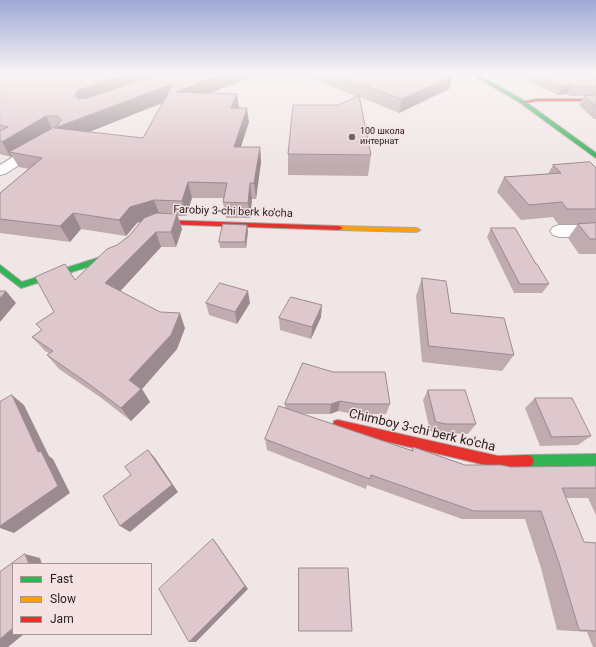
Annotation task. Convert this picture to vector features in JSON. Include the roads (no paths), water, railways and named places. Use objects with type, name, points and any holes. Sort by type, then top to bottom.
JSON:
[{"type":"street","points":[[526,104],[596,156]]},
{"type":"street","points":[[544,104],[550,109]]},
{"type":"street","points":[[0,171],[52,139]]},
{"type":"street","name":"Farobiy 3-chi berk ko'cha","points":[[143,228],[160,222],[416,230]]},
{"type":"street","points":[[559,232],[596,231]]},
{"type":"street","points":[[0,268],[21,285],[116,255],[129,246]]},
{"type":"street","name":"Chimboy 3-chi berk ko'cha","points":[[338,425],[498,462],[596,460]]},
{"type":"place","name":"100 школа интернат","points":[[352,137]]}]
